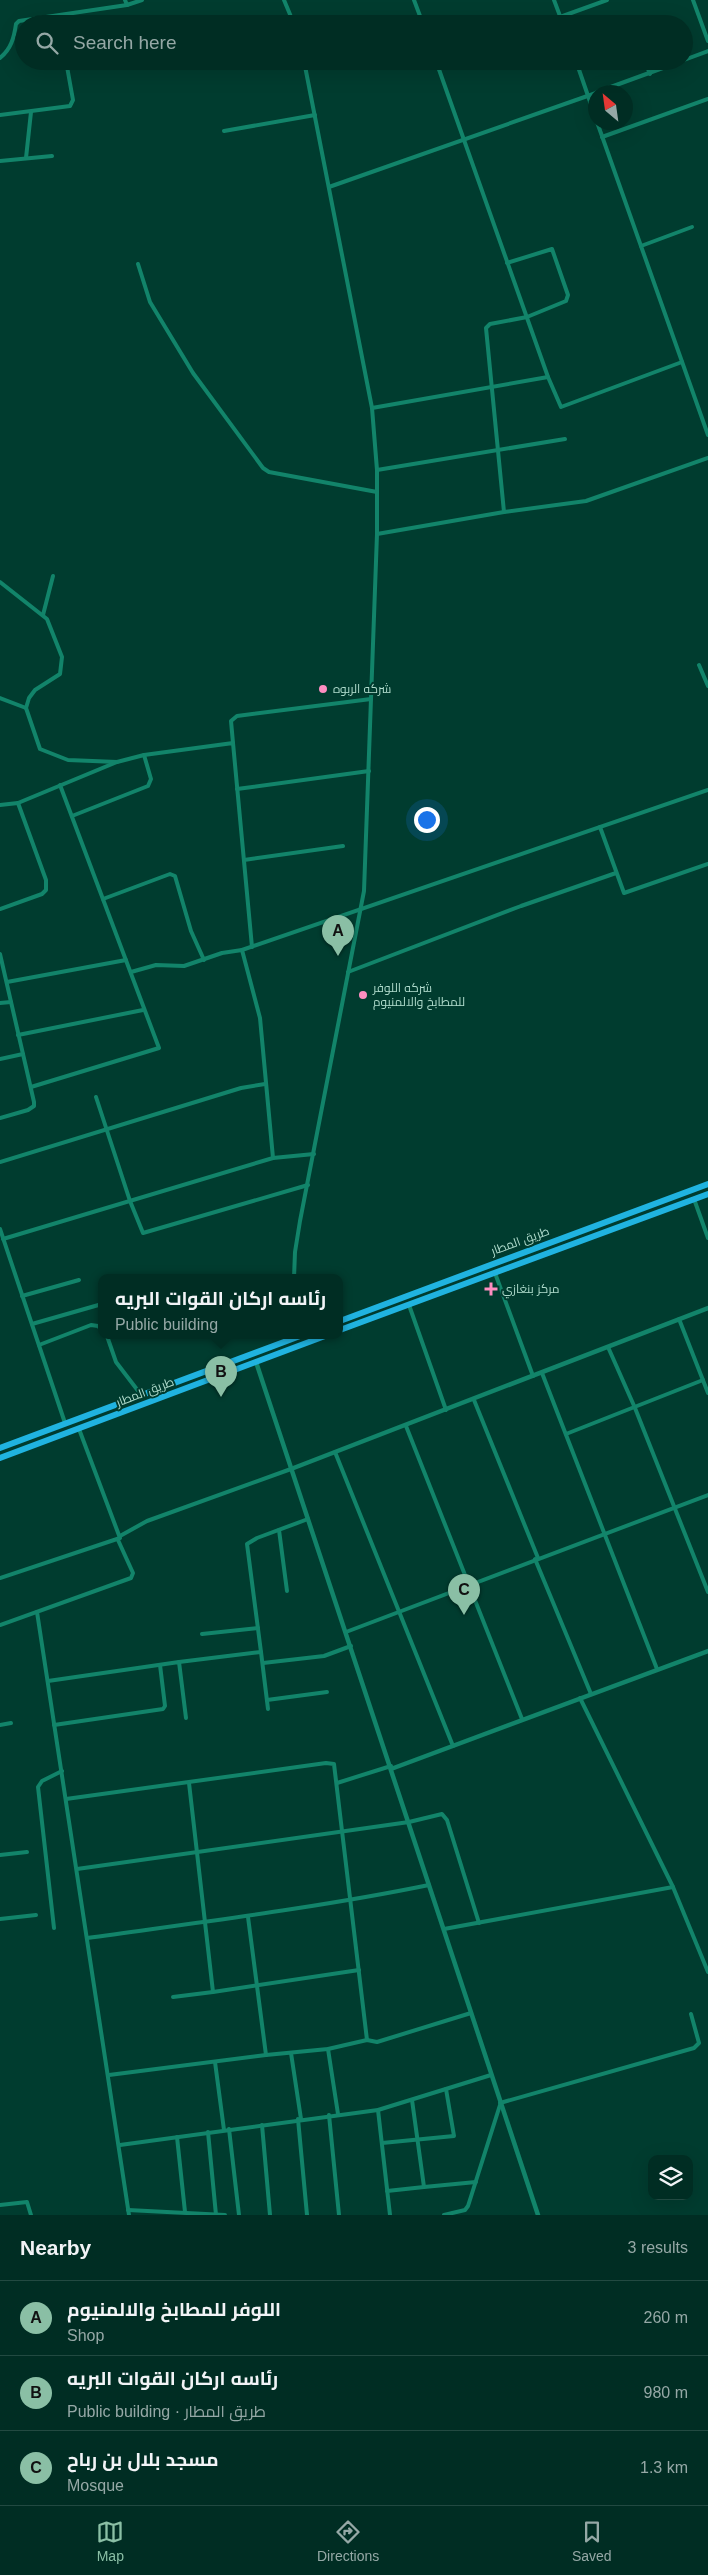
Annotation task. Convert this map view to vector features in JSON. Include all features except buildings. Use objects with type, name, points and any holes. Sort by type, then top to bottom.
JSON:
[{"type":"highway","name":"طريق المطار","points":[[343,1320],[708,1184]]},
{"type":"highway","name":"طريق المطار","points":[[343,1329],[708,1194]]},
{"type":"highway","name":"طريق المطار","points":[[0,1448],[292,1339]]},
{"type":"highway","name":"طريق المطار","points":[[0,1458],[317,1339]]},
{"type":"street","points":[[125,0],[127,5]]},
{"type":"street","points":[[64,15],[127,5],[142,0]]},
{"type":"street","points":[[284,0],[290,15]]},
{"type":"street","points":[[414,0],[420,15]]},
{"type":"street","points":[[554,0],[560,15]]},
{"type":"street","points":[[563,15],[608,0]]},
{"type":"street","points":[[693,0],[708,41]]},
{"type":"street","points":[[0,58],[12,42],[15,31]]},
{"type":"street","points":[[693,57],[708,51]]},
{"type":"street","points":[[0,115],[64,108],[71,104],[67,70]]},
{"type":"street","points":[[294,1274],[296,1241],[361,910],[365,872],[377,534],[377,470],[372,408],[306,70]]},
{"type":"street","points":[[439,70],[548,377],[561,407],[682,362]]},
{"type":"street","points":[[329,186],[462,138],[587,96],[579,70]]},
{"type":"street","points":[[648,70],[650,74]]},
{"type":"street","points":[[619,85],[660,70]]},
{"type":"street","points":[[602,137],[708,100]]},
{"type":"street","points":[[26,158],[31,112]]},
{"type":"street","points":[[224,132],[315,115]]},
{"type":"street","points":[[600,130],[708,435]]},
{"type":"street","points":[[0,161],[52,156]]},
{"type":"street","points":[[642,246],[692,227]]},
{"type":"street","points":[[504,512],[486,328],[490,324],[527,317],[568,297],[554,251],[547,249],[507,263]]},
{"type":"street","points":[[138,264],[150,302],[193,372],[263,468],[269,472],[377,492]]},
{"type":"street","points":[[372,408],[548,377]]},
{"type":"street","points":[[377,470],[565,439]]},
{"type":"street","points":[[377,534],[504,512],[586,501],[708,458]]},
{"type":"street","points":[[43,615],[53,576]]},
{"type":"street","points":[[0,582],[43,615],[54,630],[62,656],[62,668],[58,676],[31,694],[26,708],[38,746],[43,751],[68,760],[117,762]]},
{"type":"street","points":[[699,665],[708,686]]},
{"type":"street","points":[[0,698],[26,708]]},
{"type":"street","points":[[252,947],[231,721],[237,716],[371,698]]},
{"type":"street","points":[[0,805],[18,803],[117,762],[144,754],[233,743]]},
{"type":"street","points":[[72,816],[148,786],[151,779],[144,754]]},
{"type":"street","points":[[237,789],[369,771]]},
{"type":"street","points":[[31,1087],[159,1048],[143,1010],[131,972],[60,785]]},
{"type":"street","points":[[131,972],[156,965],[184,966],[222,953],[252,947],[708,790]]},
{"type":"street","points":[[0,909],[42,894],[46,890],[46,880],[18,803]]},
{"type":"street","points":[[600,827],[624,893],[708,864]]},
{"type":"street","points":[[244,860],[343,846]]},
{"type":"street","points":[[348,972],[522,906],[616,873]]},
{"type":"street","points":[[103,899],[170,874],[175,876],[191,931],[204,960]]},
{"type":"street","points":[[242,950],[260,1018],[273,1158]]},
{"type":"street","points":[[0,954],[34,1102],[31,1108],[0,1118]]},
{"type":"street","points":[[7,982],[126,960]]},
{"type":"street","points":[[0,1004],[11,1002]]},
{"type":"street","points":[[18,1035],[143,1010]]},
{"type":"street","points":[[0,1059],[22,1054]]},
{"type":"street","points":[[0,1162],[241,1088],[265,1084]]},
{"type":"street","points":[[96,1097],[130,1201],[143,1233],[308,1185]]},
{"type":"street","points":[[3,1239],[273,1158],[314,1154]]},
{"type":"street","points":[[694,1199],[708,1238]]},
{"type":"street","points":[[0,1229],[65,1424]]},
{"type":"street","points":[[495,1273],[533,1376]]},
{"type":"street","points":[[22,1296],[79,1280]]},
{"type":"street","points":[[32,1324],[98,1305]]},
{"type":"street","points":[[409,1305],[446,1410]]},
{"type":"street","points":[[0,1578],[119,1538],[147,1522],[406,1426],[708,1308]]},
{"type":"street","points":[[679,1319],[708,1394]]},
{"type":"street","points":[[38,1345],[90,1325],[98,1326]]},
{"type":"street","points":[[109,1339],[116,1362],[142,1396]]},
{"type":"street","points":[[608,1347],[635,1408],[708,1592]]},
{"type":"street","points":[[256,1362],[538,2215]]},
{"type":"street","points":[[542,1373],[657,1669]]},
{"type":"street","points":[[566,1434],[703,1380]]},
{"type":"street","points":[[474,1400],[591,1694]]},
{"type":"street","points":[[406,1426],[522,1719]]},
{"type":"street","points":[[0,1625],[131,1578],[133,1573],[79,1429]]},
{"type":"street","points":[[335,1452],[453,1746]]},
{"type":"street","points":[[346,1632],[468,1584],[708,1495]]},
{"type":"street","points":[[268,1709],[247,1544],[250,1541],[308,1519]]},
{"type":"street","points":[[279,1530],[286,1591]]},
{"type":"street","points":[[37,1612],[77,1869],[95,2001],[120,2144],[129,2215]]},
{"type":"street","points":[[202,1634],[258,1628]]},
{"type":"street","points":[[263,1664],[324,1656],[350,1646]]},
{"type":"street","points":[[337,1783],[391,1768],[453,1746],[708,1651]]},
{"type":"street","points":[[48,1681],[261,1652]]},
{"type":"street","points":[[179,1662],[186,1718]]},
{"type":"street","points":[[54,1725],[163,1709],[165,1706],[160,1665]]},
{"type":"street","points":[[266,1700],[327,1692]]},
{"type":"street","points":[[580,1698],[673,1887],[708,1972]]},
{"type":"street","points":[[0,1725],[11,1723]]},
{"type":"street","points":[[66,1799],[332,1763],[335,1766],[367,2040]]},
{"type":"street","points":[[54,1928],[38,1787],[42,1781],[62,1770]]},
{"type":"street","points":[[189,1783],[213,1992]]},
{"type":"street","points":[[77,1869],[409,1822],[442,1814],[446,1816],[479,1923]]},
{"type":"street","points":[[0,1855],[27,1852]]},
{"type":"street","points":[[87,1938],[350,1901],[429,1885]]},
{"type":"street","points":[[444,1929],[673,1887]]},
{"type":"street","points":[[0,1919],[36,1915]]},
{"type":"street","points":[[248,1916],[266,2054]]},
{"type":"street","points":[[173,1997],[359,1970]]},
{"type":"street","points":[[109,2076],[266,2054],[328,2049],[367,2040],[377,2042],[471,2013]]},
{"type":"street","points":[[500,2104],[694,2048],[699,2043],[691,2014]]},
{"type":"street","points":[[328,2049],[338,2114]]},
{"type":"street","points":[[291,2053],[307,2215]]},
{"type":"street","points":[[215,2062],[239,2215]]},
{"type":"street","points":[[120,2144],[378,2110],[491,2075]]},
{"type":"street","points":[[382,2143],[454,2136],[446,2089]]},
{"type":"street","points":[[412,2100],[424,2187]]},
{"type":"street","points":[[464,2215],[500,2104]]},
{"type":"street","points":[[378,2110],[390,2215]]},
{"type":"street","points":[[329,2115],[339,2215]]},
{"type":"street","points":[[262,2125],[270,2215]]},
{"type":"street","points":[[208,2132],[216,2214]]},
{"type":"street","points":[[177,2137],[185,2212]]},
{"type":"street","points":[[387,2191],[476,2182]]},
{"type":"street","points":[[0,2205],[27,2202],[30,2205],[31,2215]]},
{"type":"street","points":[[128,2210],[225,2215]]},
{"type":"street","points":[[444,2215],[465,2210]]},
{"type":"place","name":"شركه الربوه","points":[[323,689]]},
{"type":"place","name":"اللوفر للمطابخ والالمنيوم","points":[[338,956]]},
{"type":"place","name":"شركه اللوفر للمطابخ والالمنيوم","points":[[363,995]]},
{"type":"place","name":"مركز بنغازي","points":[[491,1289]]},
{"type":"place","name":"رئاسه اركان القوات البريه","points":[[221,1397]]},
{"type":"place","name":"مسجد بلال بن رباح","points":[[464,1615]]}]
